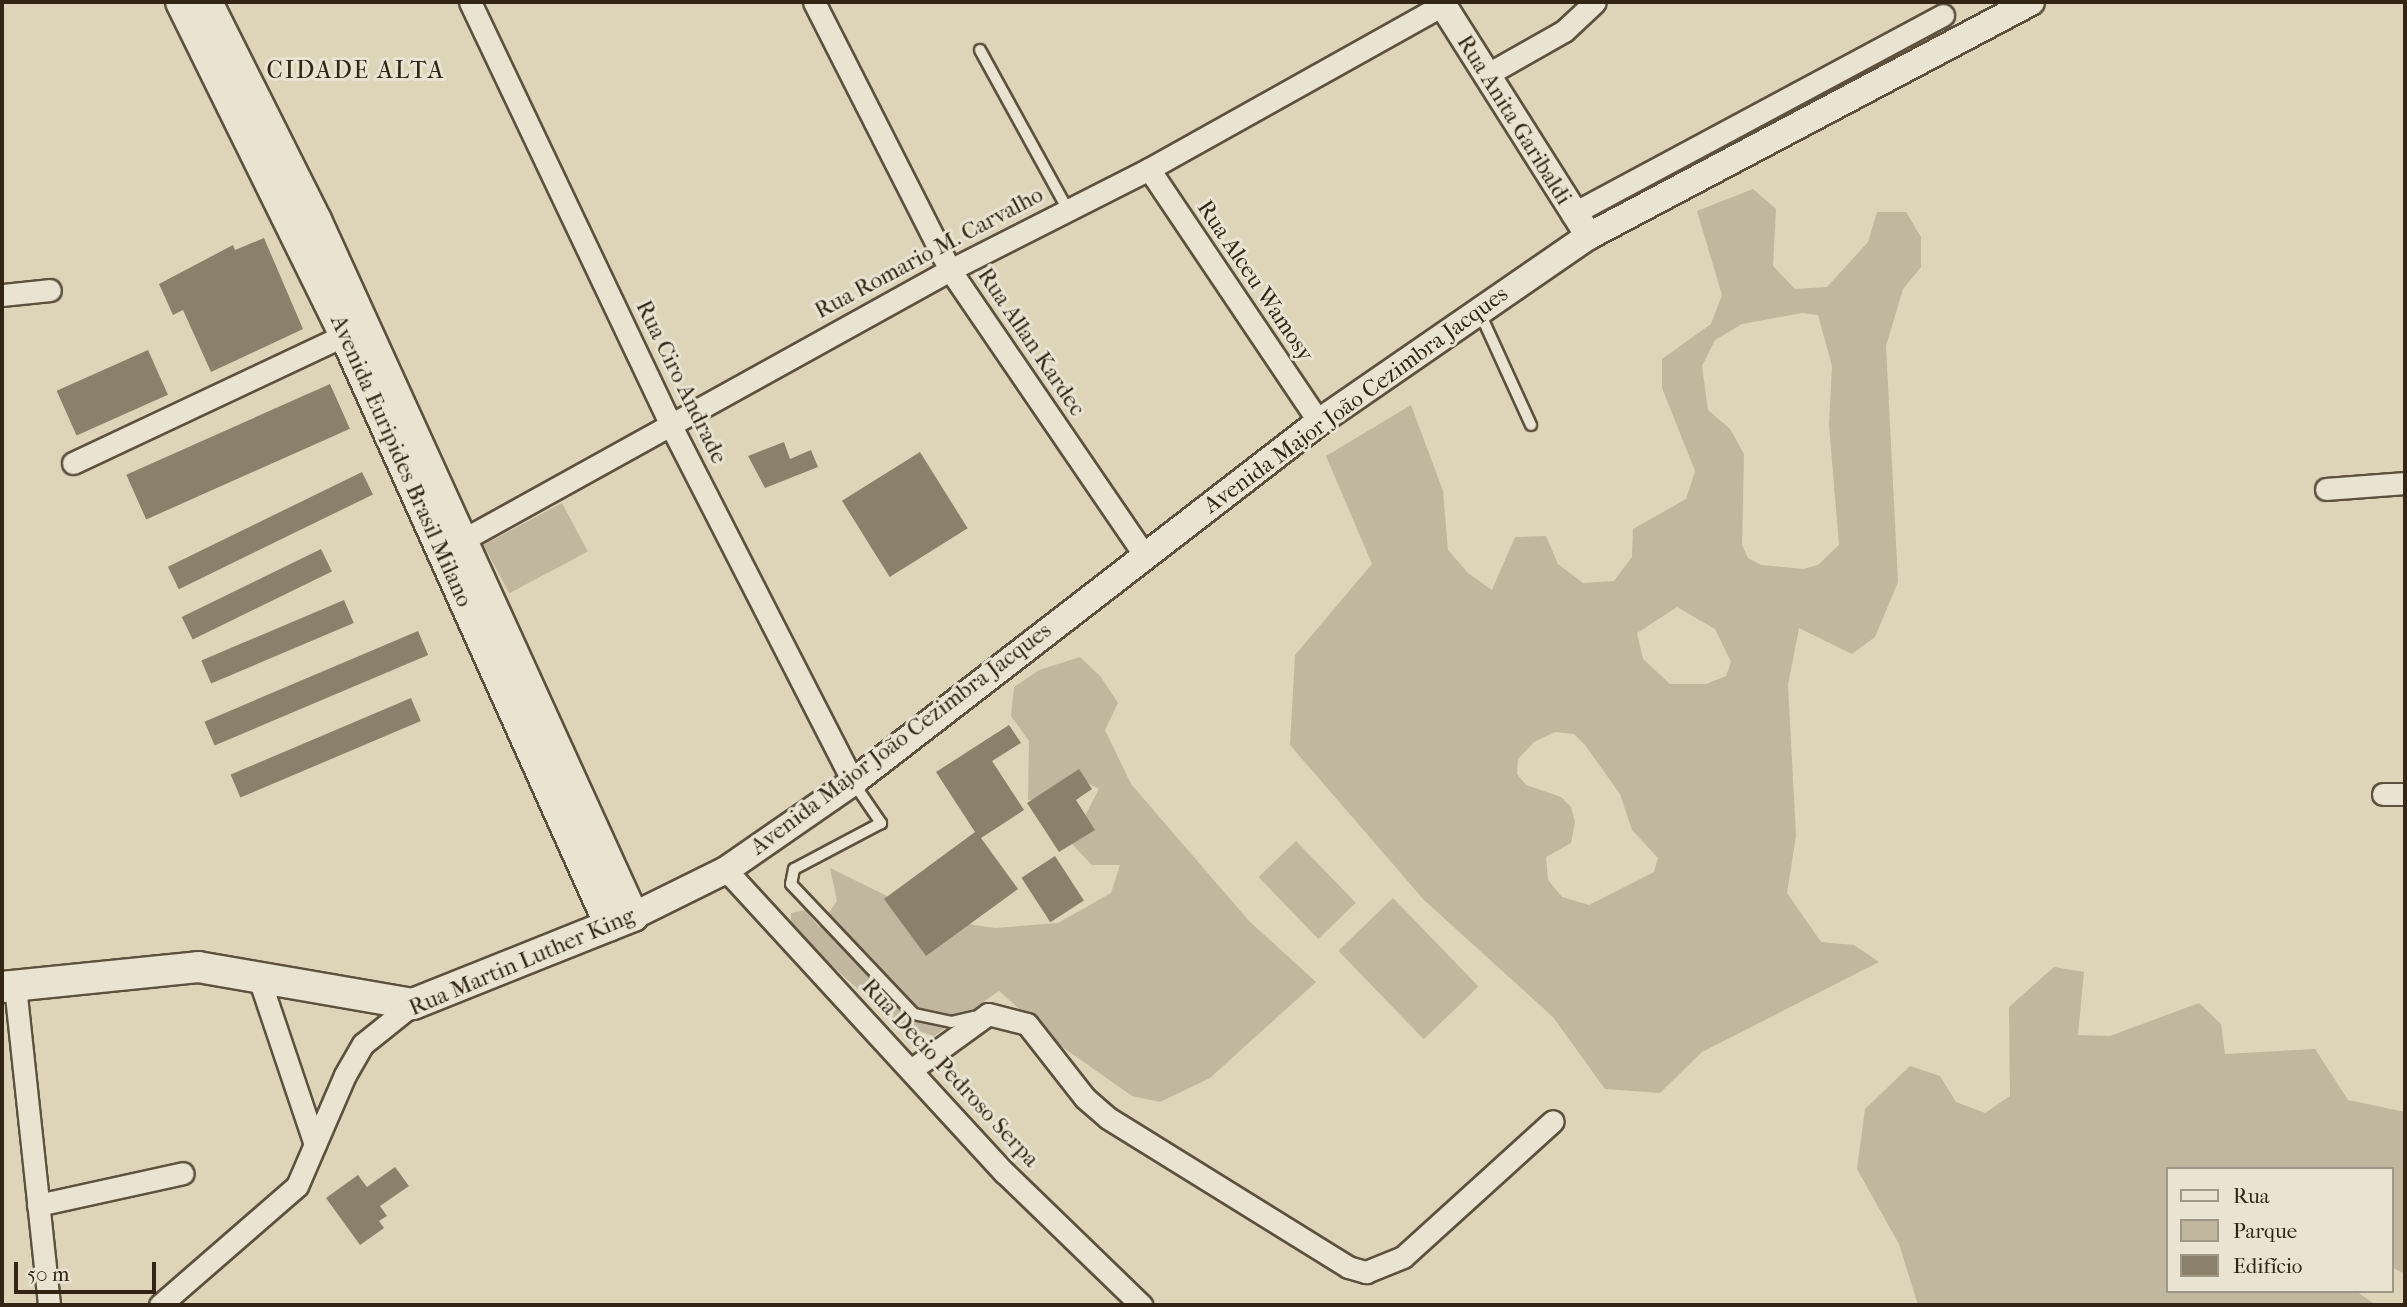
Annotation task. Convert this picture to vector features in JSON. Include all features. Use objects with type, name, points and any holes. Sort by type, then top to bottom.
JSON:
[{"type":"main road","name":"Avenida Euripides Brasil Milano","points":[[181,2],[305,225],[345,335],[407,449]]},
{"type":"main road","name":"Avenida Euripides Brasil Milano","points":[[207,2],[305,225],[453,545],[621,920]]},
{"type":"main road","name":"Rua Martin Luther King","points":[[413,1004],[621,920]]},
{"type":"main road","points":[[8,986],[198,967],[413,1004]]},
{"type":"street","name":"Rua Ciro Andrade","points":[[470,2],[670,424],[853,782]]},
{"type":"street","name":"Rua Allan Kardec","points":[[814,2],[950,270],[1144,554]]},
{"type":"street","points":[[1488,74],[1564,31],[1595,2]]},
{"type":"street","name":"Avenida Major João Cezimbra Jacques","points":[[726,870],[853,782],[1144,554],[1319,422],[1589,236],[2031,2]]},
{"type":"street","name":"Rua Romario M. Carvalho","points":[[453,545],[950,270],[1067,208],[1149,169],[1442,4]]},
{"type":"street","name":"Rua Anita Garibaldi","points":[[1442,4],[1488,74],[1572,214],[1589,236]]},
{"type":"street","points":[[1572,214],[1940,8],[1956,41]]},
{"type":"street","name":"Rua Alceu Wamosy","points":[[1149,169],[1319,422]]},
{"type":"street","points":[[2,295],[50,290]]},
{"type":"street","points":[[73,463],[345,335]]},
{"type":"street","points":[[2326,489],[2405,484]]},
{"type":"street","points":[[2383,794],[2405,794]]},
{"type":"street","name":"Rua Martin Luther King","points":[[621,920],[726,870]]},
{"type":"street","name":"Rua Decio Pedroso Serpa","points":[[726,870],[1005,1174],[1141,1305]]},
{"type":"street","points":[[259,978],[314,1144]]},
{"type":"street","points":[[8,986],[49,1305]]},
{"type":"street","name":"Rua Martin Luther King","points":[[160,1305],[297,1186],[309,1167],[314,1144],[363,1044],[413,1004]]},
{"type":"street","points":[[911,1070],[988,1014],[1027,1024],[1085,1098],[1108,1118],[1348,1267],[1366,1272],[1403,1257],[1553,1121]]},
{"type":"street","points":[[38,1205],[183,1173]]},
{"type":"lane","points":[[980,50],[1067,208]]},
{"type":"lane","points":[[1479,310],[1531,425]]},
{"type":"lane","points":[[853,782],[881,823],[794,869],[790,884],[914,1014],[951,1023],[988,1014]]},
{"type":"green space","points":[[1753,189],[1776,209],[1773,266],[1795,289],[1827,287],[1868,242],[1877,212],[1906,212],[1921,237],[1921,267],[1903,289],[1886,346],[1898,582],[1875,637],[1852,654],[1799,628],[1788,685],[1796,836],[1787,893],[1821,942],[1854,945],[1879,962],[1702,1052],[1660,1093],[1605,1089],[1553,1017],[1424,900],[1290,745],[1295,655],[1372,564],[1326,456],[1411,405],[1443,491],[1448,550],[1468,573],[1492,590],[1515,537],[1546,536],[1558,564],[1583,583],[1614,581],[1632,557],[1633,529],[1686,499],[1695,471],[1662,388],[1662,359],[1711,324],[1722,295],[1697,211]],"holes":[[[1802,313],[1818,315],[1832,366],[1829,425],[1839,545],[1818,565],[1803,569],[1761,565],[1748,558],[1742,545],[1744,454],[1730,429],[1708,410],[1702,366],[1715,340],[1742,324]],[[1677,607],[1715,629],[1731,662],[1726,676],[1706,684],[1670,684],[1643,659],[1637,633]],[[1555,732],[1574,734],[1585,745],[1620,794],[1632,830],[1658,858],[1654,872],[1589,905],[1562,897],[1548,880],[1546,857],[1571,843],[1575,822],[1571,807],[1561,797],[1526,785],[1517,774],[1518,759],[1534,742]]]},
{"type":"green space","points":[[562,503],[588,552],[509,593],[483,545]]},
{"type":"green space","points":[[1080,657],[1101,677],[1118,703],[1105,730],[1131,784],[1249,921],[1316,982],[1210,1078],[1160,1102],[1132,1096],[1061,1046],[999,991],[934,1036],[896,1023],[791,929],[791,913],[805,910],[819,927],[837,901],[830,868],[934,919],[995,928],[1058,923],[1111,893],[1120,865],[1092,865],[1071,843],[1099,789],[1073,775],[1056,800],[1028,800],[1029,741],[1011,716],[1014,687],[1039,670]]},
{"type":"green space","points":[[1296,841],[1356,903],[1318,939],[1259,877]]},
{"type":"green space","points":[[1393,898],[1478,986],[1424,1039],[1338,951]]},
{"type":"green space","points":[[2054,967],[2084,972],[2078,1035],[2110,1036],[2199,1003],[2221,1024],[2225,1054],[2315,1049],[2348,1100],[2405,1112],[2405,1274],[2393,1268],[2393,1167],[2166,1167],[2166,1293],[2359,1293],[2376,1305],[1918,1305],[1899,1244],[1857,1169],[1865,1109],[1910,1066],[1940,1076],[1956,1102],[1985,1113],[2010,1096],[2009,1007]]},
{"type":"building","points":[[264,238],[303,329],[211,372],[183,310],[173,315],[159,284],[233,245],[235,250]]},
{"type":"building","points":[[148,350],[168,395],[77,435],[57,391]]},
{"type":"building","points":[[330,384],[350,429],[146,519],[126,475]]},
{"type":"building","points":[[784,442],[790,459],[811,450],[818,467],[765,488],[748,456]]},
{"type":"building","points":[[920,452],[968,528],[890,577],[842,501]]},
{"type":"building","points":[[362,472],[373,494],[179,589],[168,567]]},
{"type":"building","points":[[321,549],[332,571],[193,639],[182,617]]},
{"type":"building","points":[[344,600],[354,623],[211,684],[201,661]]},
{"type":"building","points":[[418,631],[428,655],[215,746],[204,722]]},
{"type":"building","points":[[411,698],[421,721],[240,798],[231,775]]},
{"type":"building","points":[[1009,725],[1021,743],[992,761],[1024,810],[981,838],[1018,889],[926,956],[884,899],[975,832],[936,772]]},
{"type":"building","points":[[1079,769],[1092,789],[1076,800],[1095,830],[1059,852],[1027,803]]},
{"type":"building","points":[[1055,856],[1084,900],[1050,922],[1021,878]]},
{"type":"building","points":[[395,1167],[409,1186],[380,1206],[387,1216],[379,1221],[384,1228],[360,1245],[326,1198],[358,1175],[367,1187]]},
{"type":"district","name":"CIDADE ALTA","points":[[356,71]]}]
